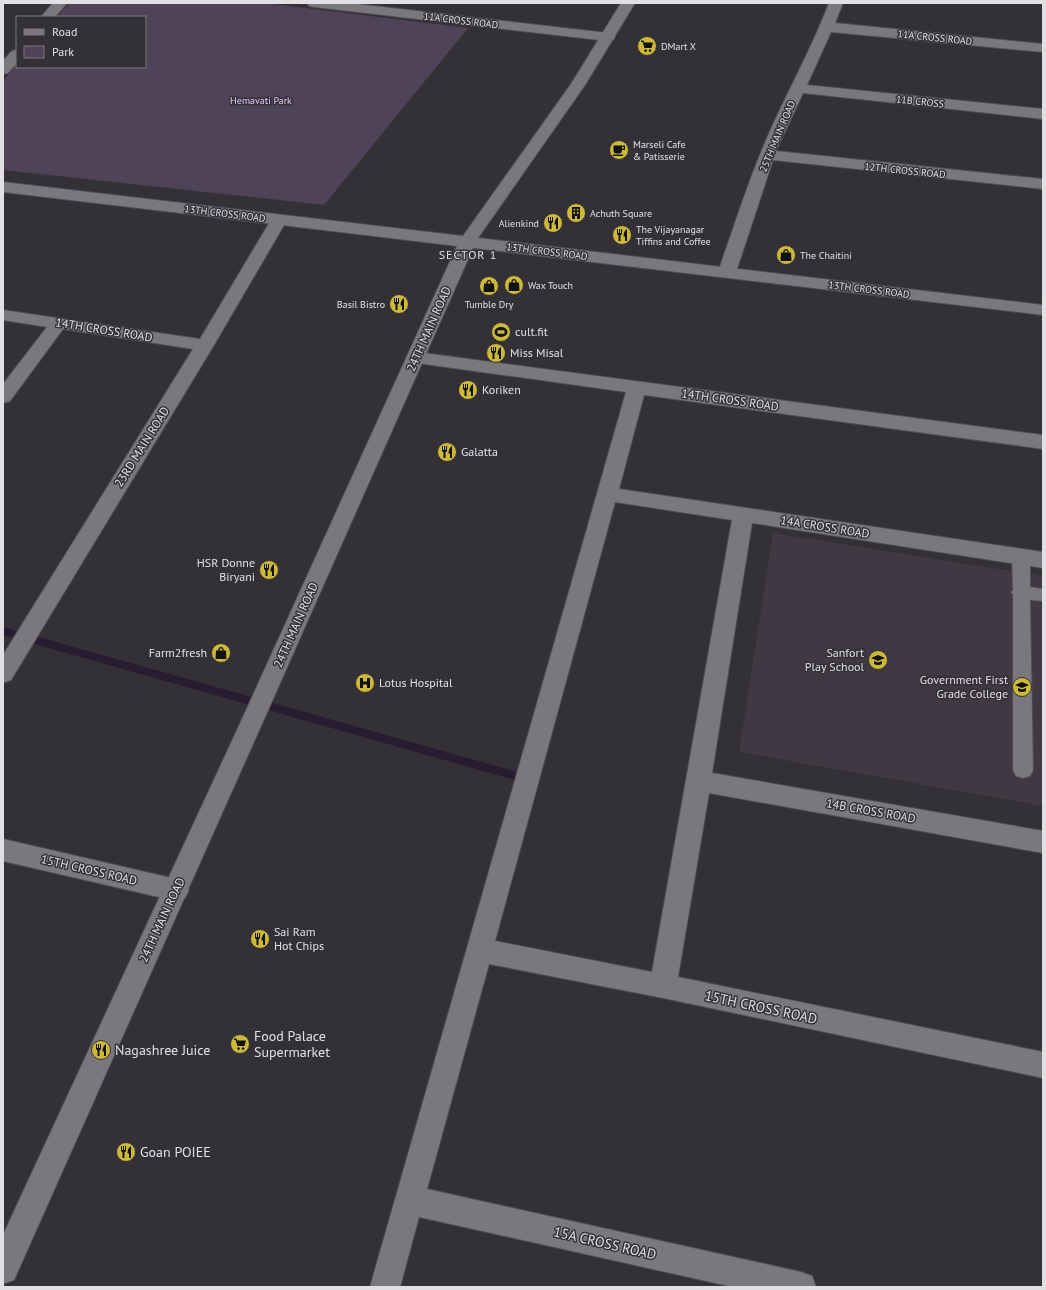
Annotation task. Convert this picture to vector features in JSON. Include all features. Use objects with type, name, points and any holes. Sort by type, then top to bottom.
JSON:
[{"type":"street","points":[[49,16],[60,3]]},
{"type":"street","name":"11A CROSS ROAD","points":[[314,3],[608,37]]},
{"type":"street","name":"24TH MAIN ROAD","points":[[3,1269],[176,890],[467,242],[578,84],[628,3]]},
{"type":"street","name":"25TH MAIN ROAD","points":[[727,272],[767,155],[797,88],[828,27],[836,3]]},
{"type":"street","name":"11A CROSS ROAD","points":[[828,27],[1043,48]]},
{"type":"street","points":[[3,70],[16,55]]},
{"type":"street","name":"11B CROSS","points":[[797,88],[1043,114]]},
{"type":"street","name":"12TH CROSS ROAD","points":[[767,155],[1043,184]]},
{"type":"street","name":"13TH CROSS ROAD","points":[[3,187],[1043,310]]},
{"type":"street","name":"23RD MAIN ROAD","points":[[3,674],[205,345],[279,220]]},
{"type":"street","name":"14TH CROSS ROAD","points":[[3,315],[205,345]]},
{"type":"street","points":[[3,397],[59,323]]},
{"type":"street","name":"14TH CROSS ROAD","points":[[416,358],[1043,442]]},
{"type":"street","points":[[385,1287],[637,388]]},
{"type":"street","name":"14A CROSS ROAD","points":[[607,494],[1043,560]]},
{"type":"street","points":[[663,986],[743,515]]},
{"type":"street","name":"14B CROSS ROAD","points":[[699,780],[1043,842]]},
{"type":"street","name":"15TH CROSS ROAD","points":[[3,850],[176,890]]},
{"type":"street","name":"15TH CROSS ROAD","points":[[479,950],[663,986],[1043,1065]]},
{"type":"street","name":"15A CROSS ROAD","points":[[410,1200],[801,1287]]},
{"type":"lane","points":[[1021,557],[1020,592],[1023,770]]},
{"type":"lane","points":[[1020,592],[1043,595]]},
{"type":"shaded area","name":"Sanfort Play School","points":[[773,533],[1043,576],[1043,806],[739,752]]},
{"type":"green space","name":"Hemavati Park","points":[[69,3],[265,3],[468,28],[324,205],[3,170],[3,81],[16,65],[16,68],[146,68],[146,16],[58,16]]},
{"type":"waterway","points":[[3,631],[521,777],[519,784]]},
{"type":"place","name":"DMart X","points":[[647,46]]},
{"type":"place","name":"Marseli Cafe & Patisserie","points":[[619,150]]},
{"type":"place","name":"Achuth Square","points":[[576,213]]},
{"type":"place","name":"Alienkind","points":[[553,223]]},
{"type":"place","name":"The Vijayanagar Tiffins and Coffee","points":[[622,235]]},
{"type":"place","name":"The Chaitini","points":[[786,255]]},
{"type":"place","name":"Wax Touch","points":[[514,285]]},
{"type":"place","name":"Tumble Dry","points":[[489,286]]},
{"type":"place","name":"Basil Bistro","points":[[399,304]]},
{"type":"place","name":"cult.fit","points":[[501,332]]},
{"type":"place","name":"Miss Misal","points":[[496,353]]},
{"type":"place","name":"Koriken","points":[[468,390]]},
{"type":"place","name":"Galatta","points":[[447,452]]},
{"type":"place","name":"HSR Donne Biryani","points":[[269,570]]},
{"type":"place","name":"Farm2fresh","points":[[221,653]]},
{"type":"place","name":"Sanfort Play School","points":[[878,660]]},
{"type":"place","name":"Lotus Hospital","points":[[365,683]]},
{"type":"place","name":"Government First Grade College","points":[[1022,687]]},
{"type":"place","name":"Sai Ram Hot Chips","points":[[260,939]]},
{"type":"place","name":"Food Palace Supermarket","points":[[240,1044]]},
{"type":"place","name":"Nagashree Juice","points":[[101,1050]]},
{"type":"place","name":"Goan POIEE","points":[[126,1152]]},
{"type":"district","name":"SECTOR 1","points":[[468,255]]}]
